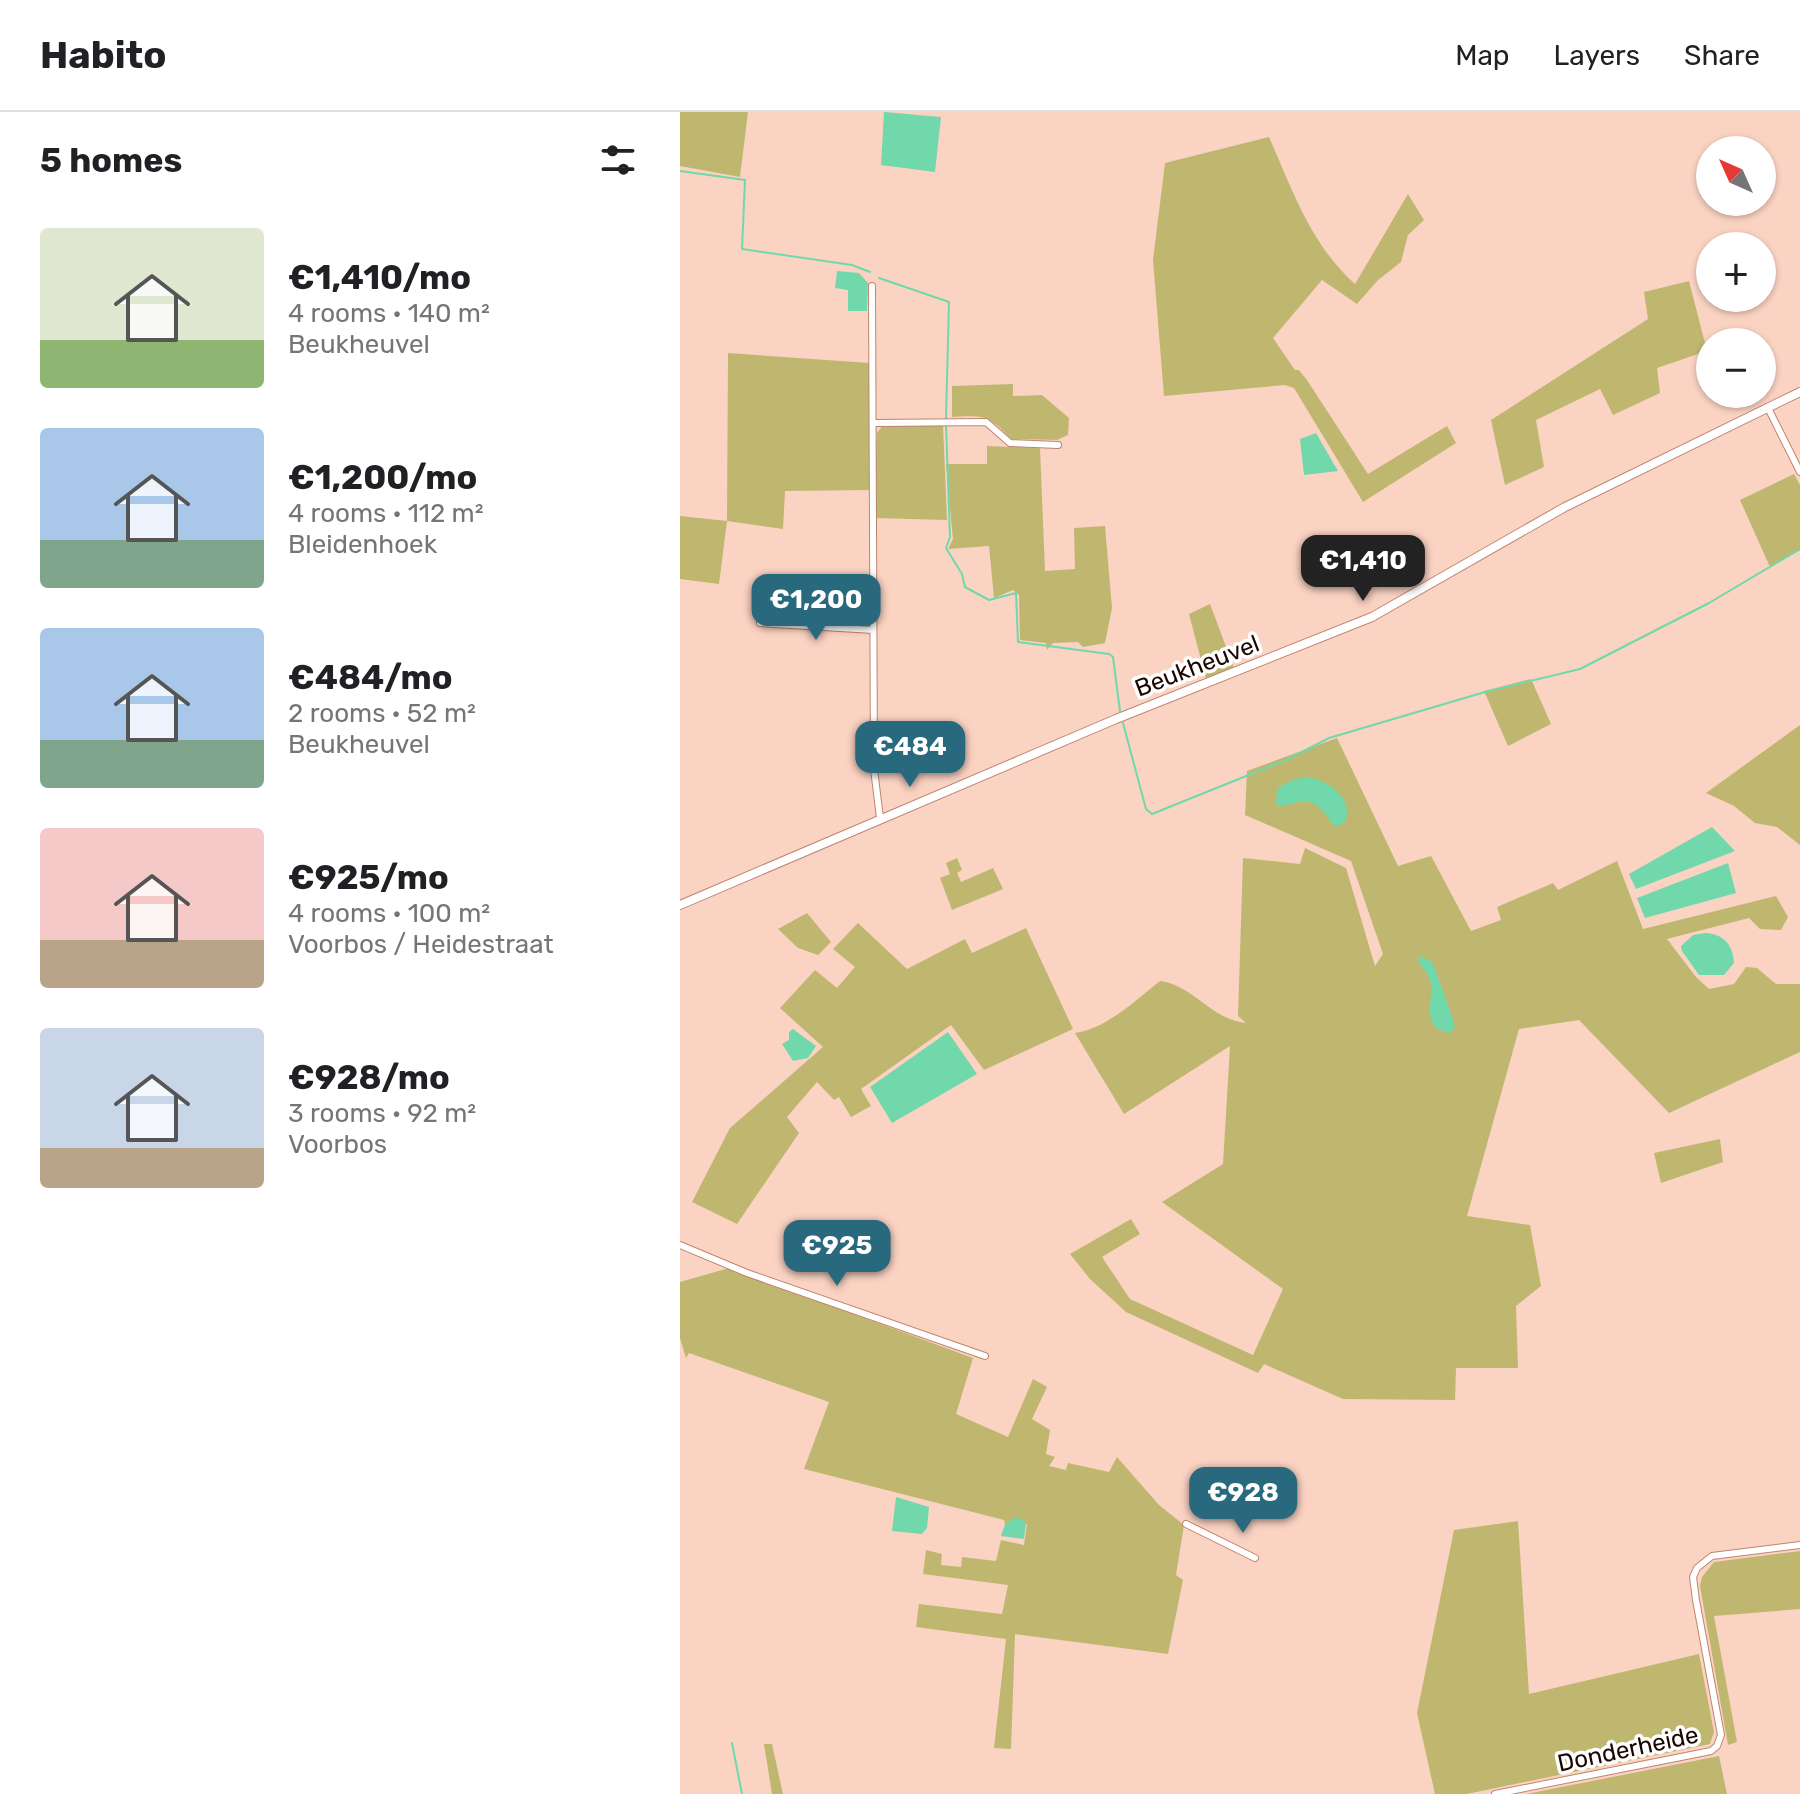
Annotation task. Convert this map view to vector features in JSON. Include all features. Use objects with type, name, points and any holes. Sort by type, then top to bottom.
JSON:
[{"type":"street","points":[[872,286],[875,423],[874,769],[880,818]]},
{"type":"street","name":"Beukheuvel","points":[[1776,404],[1800,392]]},
{"type":"street","points":[[1768,408],[1800,472]]},
{"type":"street","name":"Beukheuvel","points":[[680,905],[880,818],[1372,617],[1565,507],[1768,408]]},
{"type":"street","points":[[875,423],[986,422],[1010,443],[1058,445]]},
{"type":"street","points":[[760,623],[873,630]]},
{"type":"street","points":[[680,1245],[747,1273],[985,1356]]},
{"type":"street","points":[[1186,1524],[1255,1558]]},
{"type":"street","name":"Donderheide","points":[[1495,1794],[1711,1751],[1717,1746],[1721,1735],[1693,1577],[1697,1568],[1712,1556],[1800,1545]]},
{"type":"shaded area","points":[[680,112],[748,112],[740,177],[680,166]]},
{"type":"shaded area","points":[[884,112],[941,117],[935,172],[881,165]]},
{"type":"shaded area","points":[[1269,137],[1315,234],[1326,252],[1355,284],[1408,194],[1424,220],[1408,235],[1401,262],[1378,280],[1357,304],[1322,280],[1273,338],[1295,370],[1299,370],[1307,380],[1368,474],[1447,426],[1456,443],[1363,502],[1294,388],[1285,385],[1164,396],[1153,260],[1165,163]]},
{"type":"shaded area","points":[[837,271],[859,273],[868,283],[867,311],[848,311],[848,290],[835,288]]},
{"type":"shaded area","points":[[1689,281],[1701,328],[1696,328],[1696,355],[1657,368],[1660,393],[1613,415],[1600,389],[1536,420],[1544,467],[1505,485],[1491,420],[1648,319],[1644,292]]},
{"type":"shaded area","points":[[728,353],[869,363],[870,490],[785,491],[783,529],[727,521]]},
{"type":"shaded area","points":[[1013,384],[1013,396],[1042,395],[1069,418],[1068,435],[1057,440],[1011,439],[985,418],[952,417],[952,386]]},
{"type":"shaded area","points":[[883,425],[943,425],[947,520],[874,518],[877,433]]},
{"type":"shaded area","points":[[1316,433],[1338,471],[1304,475],[1300,439]]},
{"type":"shaded area","points":[[987,446],[1040,448],[1045,571],[1075,569],[1074,528],[1105,526],[1112,608],[1105,643],[1083,647],[1078,642],[1053,643],[1047,650],[1046,643],[1020,640],[1019,595],[1013,590],[994,598],[989,546],[948,549],[953,539],[946,464],[987,464]]},
{"type":"shaded area","points":[[1794,474],[1800,485],[1800,550],[1770,567],[1740,500]]},
{"type":"shaded area","points":[[680,516],[727,521],[719,584],[680,579]]},
{"type":"shaded area","points":[[1210,604],[1234,668],[1206,679],[1189,614]]},
{"type":"shaded area","points":[[1531,679],[1551,724],[1508,746],[1484,691]]},
{"type":"shaded area","points":[[1800,725],[1800,845],[1777,827],[1755,823],[1734,806],[1706,793]]},
{"type":"shaded area","points":[[1337,738],[1398,866],[1431,856],[1471,931],[1501,920],[1497,907],[1553,883],[1558,890],[1617,861],[1643,929],[1776,896],[1788,917],[1781,930],[1760,929],[1749,918],[1667,939],[1709,989],[1734,984],[1746,967],[1757,968],[1776,984],[1800,984],[1800,1052],[1669,1113],[1579,1020],[1519,1029],[1467,1216],[1530,1225],[1541,1286],[1516,1306],[1518,1368],[1456,1368],[1455,1400],[1343,1399],[1264,1364],[1258,1373],[1126,1312],[1090,1279],[1070,1254],[1131,1219],[1140,1234],[1102,1257],[1130,1299],[1253,1355],[1283,1289],[1162,1202],[1223,1164],[1230,1046],[1124,1114],[1075,1033],[1109,1020],[1160,981],[1183,989],[1223,1016],[1246,1023],[1238,1016],[1243,858],[1300,864],[1305,848],[1346,868],[1375,966],[1383,954],[1351,861],[1245,815],[1247,771]]},
{"type":"shaded area","points":[[1305,777],[1322,781],[1337,791],[1346,805],[1345,822],[1335,827],[1311,802],[1276,804],[1277,789]]},
{"type":"shaded area","points":[[1712,827],[1735,851],[1636,889],[1629,874]]},
{"type":"shaded area","points":[[957,858],[962,870],[957,873],[961,882],[993,868],[1003,889],[952,910],[940,878],[950,874],[946,863]]},
{"type":"shaded area","points":[[1728,863],[1736,893],[1645,918],[1637,898]]},
{"type":"shaded area","points":[[807,913],[831,942],[818,955],[798,948],[778,929]]},
{"type":"shaded area","points":[[858,923],[907,969],[965,939],[972,953],[1026,928],[1073,1029],[984,1070],[951,1025],[861,1089],[871,1106],[851,1117],[839,1097],[834,1100],[817,1082],[787,1117],[799,1133],[737,1224],[692,1202],[730,1128],[823,1047],[780,1008],[815,970],[837,988],[855,967],[833,949]]},
{"type":"shaded area","points":[[1705,933],[1722,938],[1732,950],[1734,963],[1724,975],[1699,975],[1682,951],[1681,946],[1693,935]]},
{"type":"shaded area","points":[[1421,956],[1433,963],[1455,1025],[1451,1033],[1441,1031],[1432,1021],[1431,985],[1418,961]]},
{"type":"shaded area","points":[[793,1029],[816,1046],[808,1058],[793,1061],[782,1044],[789,1040],[789,1032]]},
{"type":"shaded area","points":[[948,1032],[977,1074],[892,1123],[870,1087]]},
{"type":"shaded area","points":[[1720,1139],[1723,1162],[1661,1183],[1654,1153]]},
{"type":"shaded area","points":[[729,1268],[973,1358],[956,1414],[1008,1437],[1033,1379],[1047,1387],[1032,1419],[1050,1430],[1046,1454],[1055,1457],[1049,1466],[1066,1470],[1068,1463],[1109,1472],[1117,1457],[1159,1505],[1184,1525],[1176,1575],[1183,1580],[1168,1654],[1015,1634],[1011,1749],[994,1748],[1006,1639],[916,1627],[919,1604],[1002,1614],[1008,1585],[923,1574],[926,1550],[942,1554],[941,1565],[961,1567],[962,1557],[996,1561],[1001,1540],[1024,1545],[1027,1524],[1005,1524],[1004,1520],[804,1469],[829,1402],[689,1353],[686,1358],[680,1338],[680,1282]]},
{"type":"shaded area","points":[[896,1497],[929,1507],[927,1528],[922,1534],[892,1531]]},
{"type":"shaded area","points":[[1017,1517],[1026,1522],[1024,1539],[1001,1536],[1005,1524]]},
{"type":"shaded area","points":[[1518,1521],[1529,1694],[1699,1654],[1714,1732],[1710,1744],[1467,1794],[1435,1794],[1417,1713],[1454,1530]]},
{"type":"shaded area","points":[[1800,1551],[1800,1609],[1714,1616],[1737,1742],[1728,1745],[1700,1586],[1702,1577],[1714,1562]]},
{"type":"shaded area","points":[[764,1744],[772,1744],[783,1794],[772,1794]]},
{"type":"shaded area","points":[[1719,1756],[1727,1794],[1526,1794]]},
{"type":"waterway","points":[[680,171],[745,180],[742,249],[852,265],[870,272]]},
{"type":"waterway","points":[[879,278],[949,302],[946,418]]},
{"type":"waterway","points":[[946,425],[950,537],[946,548],[962,574],[965,587],[989,600],[1016,593],[1018,642],[1113,657],[1120,711]]},
{"type":"waterway","points":[[1123,723],[1146,809],[1152,814],[1286,760],[1329,738],[1485,692],[1580,669],[1709,603],[1800,549]]},
{"type":"waterway","points":[[732,1743],[742,1794]]}]
